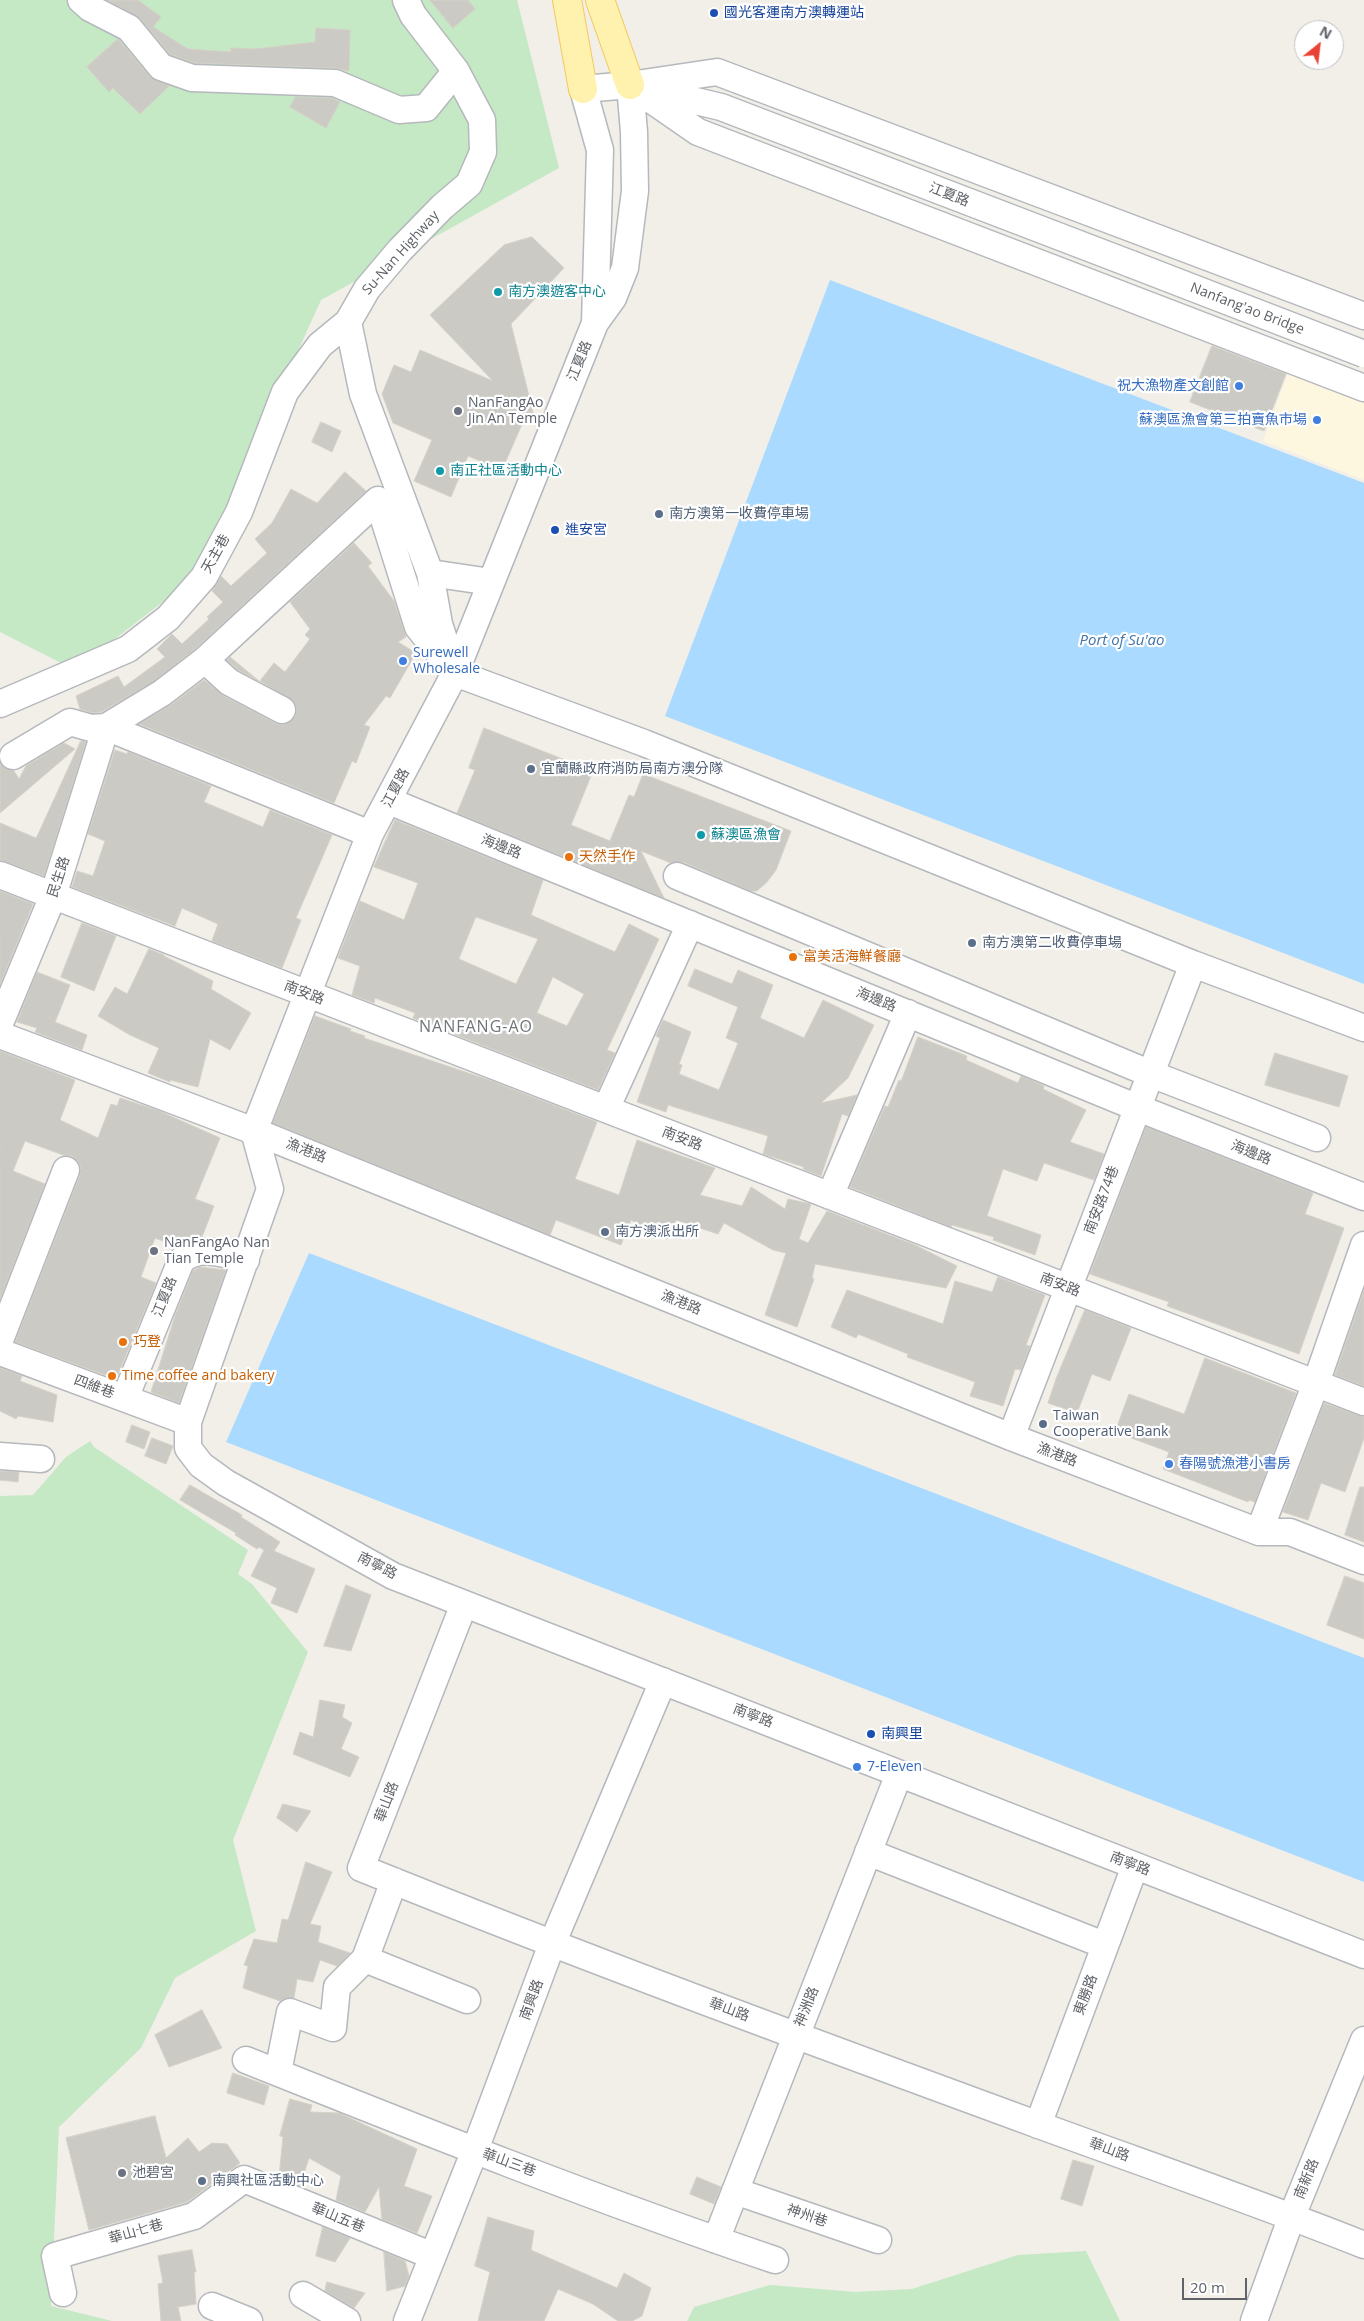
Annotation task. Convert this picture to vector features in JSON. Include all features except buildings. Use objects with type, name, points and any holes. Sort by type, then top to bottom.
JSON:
[{"type":"main road","points":[[567,0],[583,89]]},
{"type":"main road","points":[[600,0],[630,85]]},
{"type":"street","points":[[81,0],[90,8],[129,28],[161,67],[192,78],[335,83],[399,110],[426,108],[456,71]]},
{"type":"street","name":"Su-Nan Highway","points":[[348,322],[366,289],[400,250],[442,207],[469,184],[482,152],[482,120],[456,71],[413,14],[406,0]]},
{"type":"street","points":[[583,89],[630,85],[716,72],[1359,314],[1330,375]]},
{"type":"street","points":[[630,85],[698,132],[1364,388]]},
{"type":"street","name":"江夏路","points":[[254,1131],[370,834],[389,801],[454,673],[596,323],[613,298],[625,268],[635,190],[634,132],[630,85],[721,107],[1131,264]]},
{"type":"street","name":"江夏路","points":[[583,89],[600,150],[596,323]]},
{"type":"street","name":"Nanfang'ao Bridge","points":[[1131,264],[1364,354]]},
{"type":"street","points":[[348,322],[363,394],[430,573],[439,624],[454,673]]},
{"type":"street","name":"天主巷","points":[[0,704],[128,649],[168,618],[204,576],[239,512],[285,392],[320,345],[348,322]]},
{"type":"street","points":[[106,727],[162,692],[205,660],[378,500],[418,627],[454,673],[654,747],[1193,964],[1364,1028]]},
{"type":"street","points":[[430,573],[491,582]]},
{"type":"street","points":[[205,660],[229,682],[282,710]]},
{"type":"street","points":[[14,756],[70,722],[91,728],[106,727],[370,834]]},
{"type":"street","name":"民生路","points":[[0,1023],[53,896],[106,727]]},
{"type":"street","name":"海邊路","points":[[389,801],[1138,1108],[1364,1197]]},
{"type":"street","name":"南安路","points":[[0,876],[1364,1402]]},
{"type":"street","points":[[676,876],[1151,1074],[1317,1138]]},
{"type":"street","points":[[606,1110],[690,924]]},
{"type":"street","name":"南安路74巷","points":[[1011,1437],[1193,964]]},
{"type":"street","points":[[830,1196],[908,1013]]},
{"type":"street","name":"漁港路","points":[[0,1035],[254,1131],[1011,1437],[1259,1532],[1290,1532],[1364,1561]]},
{"type":"street","points":[[188,1422],[270,1189],[254,1131]]},
{"type":"street","points":[[0,1340],[66,1170]]},
{"type":"street","points":[[1259,1532],[1316,1383],[1364,1245]]},
{"type":"street","name":"江夏路","points":[[125,1398],[181,1261],[189,1254],[211,1250],[246,1260]]},
{"type":"street","name":"四維巷","points":[[0,1352],[188,1422]]},
{"type":"street","name":"南寧路","points":[[188,1422],[188,1448],[201,1465],[226,1483],[393,1576],[1364,1955]]},
{"type":"street","points":[[0,1456],[40,1459]]},
{"type":"street","name":"華山路","points":[[464,1604],[361,1868],[552,1944],[1038,2125],[1292,2216],[1364,2246]]},
{"type":"street","name":"南興路","points":[[408,2321],[475,2150],[552,1944],[663,1681]]},
{"type":"street","name":"神洲路","points":[[716,2240],[899,1774]]},
{"type":"street","points":[[868,1852],[1104,1945]]},
{"type":"street","name":"東勝路","points":[[1038,2125],[1135,1866]]},
{"type":"street","points":[[278,2072],[290,2012],[333,2028],[337,1988],[365,1959],[394,1881]]},
{"type":"street","points":[[365,1959],[466,2000]]},
{"type":"street","name":"南新路","points":[[1254,2321],[1292,2216],[1364,2040]]},
{"type":"street","name":"華山三巷","points":[[246,2060],[475,2150],[716,2240],[775,2260]]},
{"type":"street","name":"華山五巷","points":[[244,2179],[433,2256]]},
{"type":"street","name":"華山七巷","points":[[63,2293],[55,2256],[194,2216],[244,2179]]},
{"type":"street","name":"神州巷","points":[[735,2192],[878,2240]]},
{"type":"street","points":[[303,2296],[347,2321]]},
{"type":"street","points":[[212,2306],[249,2321]]},
{"type":"shaded area","name":"蘇澳區漁會第三拍賣魚市場","points":[[1289,371],[1364,400],[1364,480],[1263,441]]},
{"type":"green space","points":[[0,0],[517,0],[559,168],[321,300],[196,576],[75,670],[0,632]]},
{"type":"green space","points":[[90,1441],[94,1447],[248,1550],[238,1574],[252,1584],[308,1652],[233,1840],[256,1931],[175,1978],[141,2048],[59,2127],[51,2306],[112,2321],[0,2321],[0,1496],[33,1495],[66,1457]]},
{"type":"green space","points":[[1086,2251],[1120,2321],[687,2321],[694,2307],[770,2285],[856,2292],[912,2289],[1018,2255]]},
{"type":"water","name":"Port of Su'ao","points":[[830,280],[1364,483],[1364,984],[665,716]]},
{"type":"water","points":[[309,1253],[1364,1658],[1364,1882],[226,1442]]},
{"type":"place","name":"國光客運南方澳轉運站","points":[[714,13]]},
{"type":"place","name":"南方澳遊客中心","points":[[498,292]]},
{"type":"place","name":"祝大漁物產文創館","points":[[1239,386]]},
{"type":"place","name":"NanFangAo Jin An Temple","points":[[458,411]]},
{"type":"place","name":"蘇澳區漁會第三拍賣魚市場","points":[[1317,420]]},
{"type":"place","name":"南正社區活動中心","points":[[440,471]]},
{"type":"place","name":"南方澳第一收費停車場","points":[[659,514]]},
{"type":"place","name":"進安宮","points":[[555,530]]},
{"type":"place","name":"Surewell Wholesale","points":[[403,661]]},
{"type":"place","name":"宜蘭縣政府消防局南方澳分隊","points":[[531,769]]},
{"type":"place","name":"蘇澳區漁會","points":[[701,835]]},
{"type":"place","name":"天然手作","points":[[569,857]]},
{"type":"place","name":"南方澳第二收費停車場","points":[[972,943]]},
{"type":"place","name":"富美活海鮮餐廳","points":[[793,957]]},
{"type":"place","name":"南方澳派出所","points":[[605,1232]]},
{"type":"place","name":"NanFangAo Nan Tian Temple","points":[[154,1251]]},
{"type":"place","name":"巧登","points":[[123,1342]]},
{"type":"place","name":"Time coffee and bakery","points":[[112,1376]]},
{"type":"place","name":"Taiwan Cooperative Bank","points":[[1043,1424]]},
{"type":"place","name":"春陽號漁港小書房","points":[[1169,1464]]},
{"type":"place","name":"南興里","points":[[871,1734]]},
{"type":"place","name":"7-Eleven","points":[[857,1767]]},
{"type":"place","name":"池碧宮","points":[[122,2173]]},
{"type":"place","name":"南興社區活動中心","points":[[202,2181]]},
{"type":"district","name":"NANFANG-AO","points":[[476,1027]]}]
